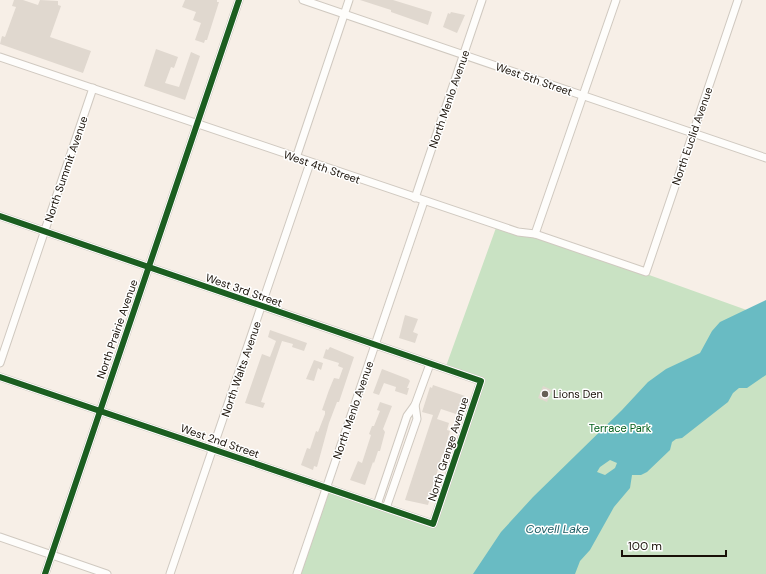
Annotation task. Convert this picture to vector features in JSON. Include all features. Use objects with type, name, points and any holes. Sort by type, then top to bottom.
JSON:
[{"type":"street","name":"North Prairie Avenue","points":[[45,574],[148,267],[240,0]]},
{"type":"street","name":"West 5th Street","points":[[303,0],[766,158]]},
{"type":"street","points":[[296,158],[349,0]]},
{"type":"street","name":"North Menlo Avenue","points":[[415,198],[482,0]]},
{"type":"street","points":[[535,234],[616,0]]},
{"type":"street","name":"North Euclid Avenue","points":[[646,272],[738,0]]},
{"type":"street","name":"West 4th Street","points":[[0,57],[424,201],[518,232],[535,234],[646,272]]},
{"type":"street","name":"North Summit Avenue","points":[[0,363],[93,88]]},
{"type":"street","name":"North Walts Avenue","points":[[170,574],[263,307],[310,163]]},
{"type":"street","name":"North Menlo Avenue","points":[[297,574],[424,201]]},
{"type":"street","name":"West 3rd Street","points":[[0,216],[481,381]]},
{"type":"street","points":[[377,505],[407,416],[415,405],[430,364]]},
{"type":"street","name":"West 2nd Street","points":[[0,377],[433,524]]},
{"type":"street","name":"North Grange Avenue","points":[[433,524],[481,381]]},
{"type":"street","points":[[386,508],[417,419],[415,405]]},
{"type":"street","points":[[0,537],[107,574]]},
{"type":"green space","name":"Terrace Park","points":[[497,225],[535,234],[766,317],[766,574],[297,574],[327,488],[433,524],[481,381],[445,369]]},
{"type":"water","name":"Covell Lake","points":[[766,300],[766,375],[747,388],[739,388],[733,393],[728,402],[682,438],[676,439],[672,442],[670,450],[647,472],[641,475],[632,475],[630,488],[614,507],[590,550],[580,561],[575,574],[473,574],[501,532],[533,497],[622,410],[648,382],[666,369],[700,353],[712,331],[720,322]],"holes":[[[610,460],[617,463],[615,468],[605,475],[597,472],[600,467]]]},
{"type":"building","points":[[14,0],[23,0],[38,5],[40,0],[58,1],[58,5],[61,6],[50,37],[91,51],[83,73],[0,44],[2,36],[5,37],[16,7],[12,6]]},
{"type":"building","points":[[185,0],[217,0],[217,2],[219,2],[207,40],[205,40],[204,43],[195,40],[201,23],[193,20],[196,12],[182,7]]},
{"type":"building","points":[[360,0],[393,0],[432,12],[428,25],[391,12],[391,10]]},
{"type":"building","points":[[451,12],[465,15],[457,33],[443,27],[448,13],[450,14]]},
{"type":"building","points":[[156,49],[178,57],[174,68],[171,67],[165,83],[179,87],[191,52],[200,56],[185,100],[144,86]]},
{"type":"building","points":[[405,315],[418,319],[413,332],[418,334],[415,343],[399,338]]},
{"type":"building","points":[[270,330],[307,343],[304,351],[292,347],[293,344],[282,341],[261,402],[265,403],[263,408],[245,403],[262,354],[270,357],[276,341],[268,337]]},
{"type":"building","points":[[330,347],[354,357],[339,402],[337,402],[329,423],[317,467],[314,466],[313,470],[301,465],[307,448],[310,449],[316,431],[318,432],[325,414],[325,411],[322,410],[334,378],[339,379],[343,368],[338,366],[339,363],[323,358],[326,349],[328,350]]},
{"type":"building","points":[[314,360],[323,363],[321,370],[318,368],[314,381],[306,379]]},
{"type":"building","points":[[382,369],[410,381],[407,388],[409,388],[407,395],[395,391],[396,387],[384,383],[379,395],[373,393]]},
{"type":"building","points":[[433,385],[465,396],[459,415],[441,409],[437,419],[449,423],[447,430],[450,431],[445,448],[447,449],[445,456],[442,455],[428,505],[405,500],[433,415],[422,412],[430,387],[432,388]]},
{"type":"building","name":"Lions Den","points":[[543,386],[552,390],[547,402],[538,398]]},
{"type":"building","points":[[380,402],[392,406],[383,429],[385,432],[380,451],[378,451],[374,463],[373,462],[365,485],[350,480],[358,461],[362,463],[371,435],[369,434],[380,411],[377,410]]},
{"type":"cycle path","points":[[45,574],[239,0]]},
{"type":"cycle path","points":[[0,216],[481,381],[433,524],[0,377]]},
{"type":"place","name":"Lions Den","points":[[545,394]]}]
